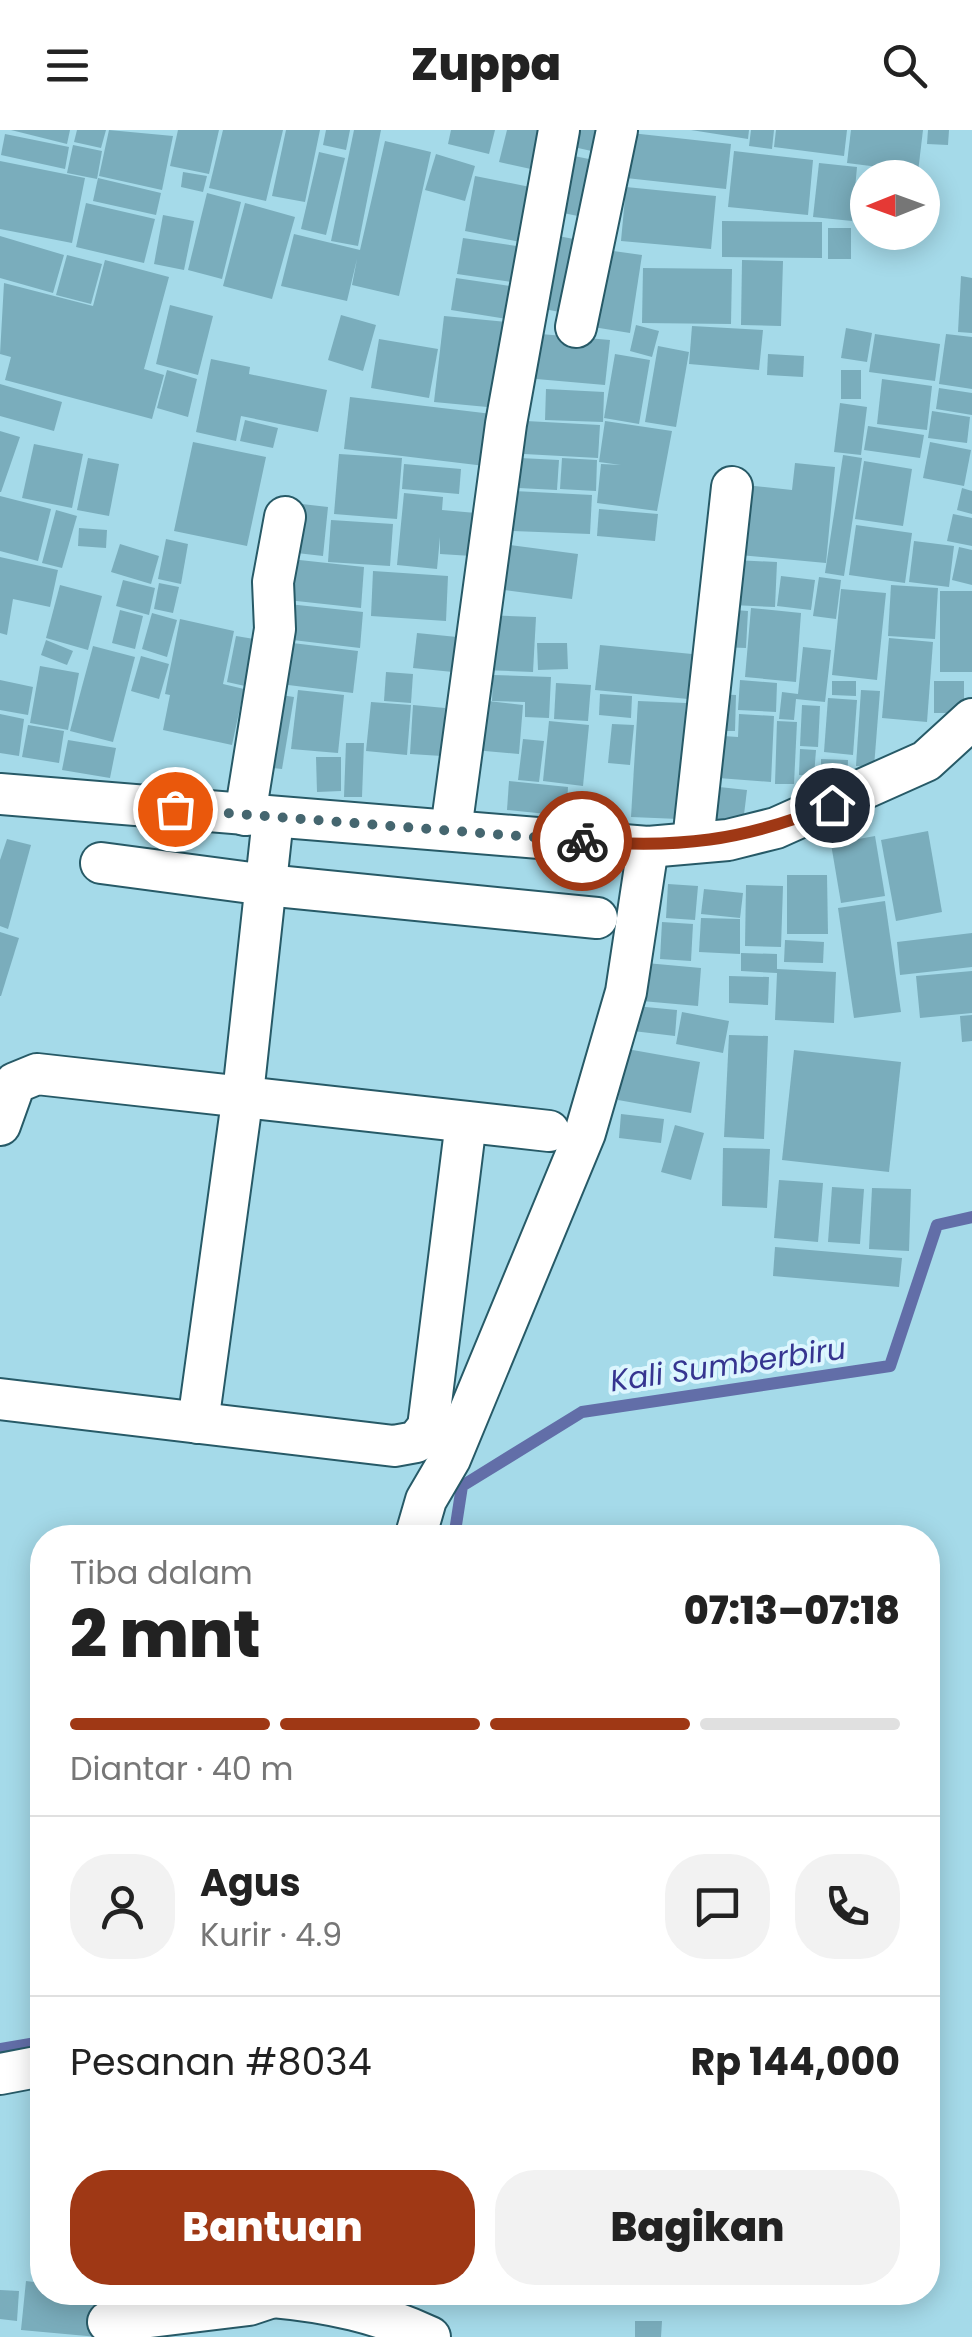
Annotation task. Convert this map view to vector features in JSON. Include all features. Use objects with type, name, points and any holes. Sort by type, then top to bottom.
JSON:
[{"type":"street","points":[[450,830],[506,424],[559,130]]},
{"type":"street","points":[[576,327],[617,130]]},
{"type":"street","points":[[693,841],[732,487]]},
{"type":"street","points":[[198,1423],[243,1094],[264,847],[276,628],[272,582],[285,517]]},
{"type":"street","points":[[100,863],[450,830],[646,869],[693,841],[728,840],[776,828],[832,805],[926,760],[972,720]]},
{"type":"street","points":[[0,794],[597,918]]},
{"type":"street","points":[[419,1525],[426,1500],[450,1459],[585,1134],[626,992],[646,869]]},
{"type":"street","points":[[0,1125],[9,1091],[21,1078],[37,1074],[243,1094],[549,1132]]},
{"type":"street","points":[[0,1399],[394,1446],[416,1442],[428,1427],[466,1122]]},
{"type":"street","points":[[0,2074],[30,2068]]},
{"type":"street","points":[[108,2317],[249,2305]]},
{"type":"street","points":[[335,2305],[394,2320],[430,2337]]},
{"type":"building","points":[[11,130],[70,130],[67,144]]},
{"type":"building","points":[[77,130],[106,130],[101,148],[74,142]]},
{"type":"building","points":[[109,130],[173,136],[162,190],[99,176]]},
{"type":"building","points":[[178,130],[219,130],[209,174],[170,166]]},
{"type":"building","points":[[223,130],[283,130],[266,201],[209,188]]},
{"type":"building","points":[[286,130],[320,130],[305,202],[272,196]]},
{"type":"building","points":[[326,130],[350,130],[346,150],[323,145]]},
{"type":"building","points":[[354,130],[381,130],[358,246],[331,241]]},
{"type":"building","points":[[451,130],[495,130],[489,154],[448,144]]},
{"type":"building","points":[[507,130],[550,130],[540,171],[499,162]]},
{"type":"building","points":[[563,130],[610,130],[605,154],[560,144]]},
{"type":"building","points":[[691,130],[749,130],[748,139]]},
{"type":"building","points":[[751,130],[774,130],[772,149],[749,146]]},
{"type":"building","points":[[776,130],[847,130],[844,156],[774,147]]},
{"type":"building","points":[[851,130],[923,130],[919,160],[847,163]]},
{"type":"building","points":[[928,130],[949,130],[948,145],[927,144]]},
{"type":"building","points":[[631,133],[731,144],[726,189],[626,178]]},
{"type":"building","points":[[5,134],[69,147],[65,169],[1,155]]},
{"type":"building","points":[[385,141],[431,152],[399,296],[352,285],[357,259],[347,301],[281,286],[294,234],[360,250]]},
{"type":"building","points":[[73,145],[102,151],[97,179],[67,173]]},
{"type":"building","points":[[734,151],[813,160],[808,215],[728,207]]},
{"type":"building","points":[[319,152],[345,158],[326,235],[301,229]]},
{"type":"building","points":[[559,153],[604,162],[593,219],[548,210]]},
{"type":"building","points":[[436,154],[475,166],[465,201],[425,190]]},
{"type":"building","points":[[0,161],[85,178],[72,243],[0,229]]},
{"type":"building","points":[[819,163],[850,166],[850,221],[813,217]]},
{"type":"building","points":[[183,172],[207,176],[203,192],[181,187]]},
{"type":"building","points":[[475,176],[535,188],[525,243],[465,231]]},
{"type":"building","points":[[98,178],[161,193],[156,215],[93,201]]},
{"type":"building","points":[[626,187],[716,196],[711,249],[621,241]]},
{"type":"building","points":[[207,193],[241,202],[222,279],[188,270]]},
{"type":"building","points":[[86,203],[155,219],[144,263],[76,247]]},
{"type":"building","points":[[245,203],[295,217],[272,299],[223,286]]},
{"type":"building","points":[[163,215],[194,221],[184,270],[154,264]]},
{"type":"building","points":[[722,221],[822,222],[822,258],[722,257]]},
{"type":"building","points":[[828,228],[850,228],[851,259],[828,259]]},
{"type":"building","points":[[548,234],[589,242],[575,315],[534,307]]},
{"type":"building","points":[[0,236],[64,255],[53,293],[0,278]]},
{"type":"building","points":[[463,238],[523,247],[518,283],[457,274]]},
{"type":"building","points":[[599,249],[642,255],[630,333],[587,326]]},
{"type":"building","points":[[67,255],[102,264],[91,304],[56,295]]},
{"type":"building","points":[[105,260],[169,277],[144,369],[164,375],[152,419],[5,380],[11,357],[0,354],[4,283],[93,306]]},
{"type":"building","points":[[742,260],[783,261],[781,326],[741,325]]},
{"type":"building","points":[[643,268],[732,269],[731,324],[642,323]]},
{"type":"building","points":[[961,276],[972,278],[972,333],[958,332]]},
{"type":"building","points":[[456,278],[517,287],[513,320],[451,310]]},
{"type":"building","points":[[170,305],[213,316],[198,375],[156,364]]},
{"type":"building","points":[[341,315],[376,325],[363,371],[328,360]]},
{"type":"building","points":[[444,316],[507,322],[498,408],[434,402]]},
{"type":"building","points":[[636,325],[659,331],[652,357],[630,351]]},
{"type":"building","points":[[692,326],[763,330],[759,370],[689,364]]},
{"type":"building","points":[[846,328],[872,333],[867,362],[841,358]]},
{"type":"building","points":[[529,333],[610,340],[605,385],[525,378]]},
{"type":"building","points":[[875,334],[940,344],[935,381],[869,372]]},
{"type":"building","points":[[946,334],[972,337],[972,389],[939,384]]},
{"type":"building","points":[[379,339],[438,349],[429,398],[371,388]]},
{"type":"building","points":[[658,346],[689,352],[676,427],[645,422]]},
{"type":"building","points":[[615,354],[650,360],[639,424],[604,418]]},
{"type":"building","points":[[768,354],[804,356],[803,377],[767,375]]},
{"type":"building","points":[[211,359],[250,367],[249,374],[327,390],[318,432],[241,416],[236,441],[196,432]]},
{"type":"building","points":[[167,370],[197,379],[188,417],[157,408]]},
{"type":"building","points":[[841,370],[861,370],[861,399],[841,399]]},
{"type":"building","points":[[882,379],[932,386],[927,430],[877,424]]},
{"type":"building","points":[[0,384],[62,402],[54,431],[0,416]]},
{"type":"building","points":[[939,388],[972,393],[972,415],[936,409]]},
{"type":"building","points":[[546,389],[604,392],[603,422],[545,420]]},
{"type":"building","points":[[350,397],[492,414],[485,466],[344,449]]},
{"type":"building","points":[[840,403],[867,407],[861,455],[834,452]]},
{"type":"building","points":[[932,411],[970,417],[967,443],[928,438]]},
{"type":"building","points":[[245,420],[278,428],[273,448],[240,441]]},
{"type":"building","points":[[526,421],[600,425],[598,458],[524,454]]},
{"type":"building","points":[[605,421],[672,431],[657,511],[597,503],[601,464],[621,465],[599,462]]},
{"type":"building","points":[[868,426],[924,435],[920,458],[864,450]]},
{"type":"building","points":[[0,431],[20,437],[1,492],[0,492]]},
{"type":"building","points":[[193,442],[266,457],[247,546],[174,531]]},
{"type":"building","points":[[930,442],[971,450],[964,486],[923,478]]},
{"type":"building","points":[[34,444],[83,454],[72,508],[22,498]]},
{"type":"building","points":[[339,454],[402,458],[397,519],[334,514]]},
{"type":"building","points":[[843,455],[862,458],[844,576],[825,573]]},
{"type":"building","points":[[88,458],[119,464],[109,516],[77,510]]},
{"type":"building","points":[[520,458],[559,460],[557,490],[519,488]]},
{"type":"building","points":[[562,458],[597,460],[596,491],[560,489]]},
{"type":"building","points":[[864,461],[912,469],[903,526],[855,519]]},
{"type":"building","points":[[795,463],[835,467],[826,563],[729,554],[736,484],[792,490]]},
{"type":"building","points":[[404,464],[461,469],[459,494],[402,489]]},
{"type":"building","points":[[962,488],[972,491],[972,514],[957,510]]},
{"type":"building","points":[[514,491],[592,495],[590,534],[513,531]]},
{"type":"building","points":[[404,493],[443,497],[442,510],[476,513],[472,556],[440,554],[440,537],[437,569],[397,565]]},
{"type":"building","points":[[0,496],[51,509],[38,561],[0,551]]},
{"type":"building","points":[[293,503],[328,507],[323,556],[288,552]]},
{"type":"building","points":[[599,509],[658,514],[655,541],[597,536]]},
{"type":"building","points":[[56,510],[77,516],[62,568],[42,563]]},
{"type":"building","points":[[953,514],[972,518],[972,546],[947,541]]},
{"type":"building","points":[[331,520],[393,524],[390,566],[328,562]]},
{"type":"building","points":[[856,525],[912,533],[905,583],[849,575]]},
{"type":"building","points":[[79,528],[107,530],[106,548],[78,546]]},
{"type":"building","points":[[166,539],[188,544],[181,584],[158,579]]},
{"type":"building","points":[[914,541],[954,546],[949,587],[909,582]]},
{"type":"building","points":[[120,544],[159,556],[151,584],[111,572]]},
{"type":"building","points":[[510,545],[578,554],[572,599],[504,590]]},
{"type":"building","points":[[959,547],[972,550],[972,585],[952,580]]},
{"type":"building","points":[[0,557],[58,570],[50,607],[13,599],[7,635],[0,633]]},
{"type":"building","points":[[281,558],[364,567],[361,608],[278,599]]},
{"type":"building","points":[[734,560],[777,562],[775,607],[732,605]]},
{"type":"building","points":[[373,571],[448,576],[446,621],[371,616]]},
{"type":"building","points":[[781,576],[815,580],[811,610],[777,606]]},
{"type":"building","points":[[819,577],[841,580],[836,619],[813,616]]},
{"type":"building","points":[[123,580],[155,588],[149,615],[116,606]]},
{"type":"building","points":[[159,583],[179,587],[173,613],[154,609]]},
{"type":"building","points":[[60,585],[102,596],[88,650],[46,638]]},
{"type":"building","points":[[891,585],[938,588],[935,639],[888,636]]},
{"type":"building","points":[[841,589],[886,593],[877,680],[832,675]]},
{"type":"building","points":[[940,591],[972,591],[972,672],[940,672]]},
{"type":"building","points":[[279,603],[363,612],[360,648],[276,638]]},
{"type":"building","points":[[751,608],[801,613],[796,682],[745,677]]},
{"type":"building","points":[[721,609],[748,611],[746,648],[719,647]]},
{"type":"building","points":[[120,610],[143,616],[135,649],[112,643]]},
{"type":"building","points":[[152,613],[177,620],[167,657],[142,649]]},
{"type":"building","points":[[484,615],[536,617],[533,672],[482,670]]},
{"type":"building","points":[[180,619],[234,631],[223,684],[244,689],[232,745],[163,730],[170,695],[165,694]]},
{"type":"building","points":[[417,633],[457,637],[453,672],[413,668]]},
{"type":"building","points":[[236,636],[254,639],[245,686],[227,682]]},
{"type":"building","points":[[889,638],[933,642],[927,722],[882,718]]},
{"type":"building","points":[[46,640],[73,651],[67,665],[41,655]]},
{"type":"building","points":[[276,641],[358,651],[353,693],[272,683]]},
{"type":"building","points":[[537,643],[567,643],[568,669],[538,670]]},
{"type":"building","points":[[600,645],[692,654],[688,699],[595,690]]},
{"type":"building","points":[[93,646],[135,657],[113,742],[70,731]]},
{"type":"building","points":[[803,647],[831,650],[825,702],[796,699],[794,720],[779,719],[782,692],[798,694]]},
{"type":"building","points":[[141,656],[169,664],[159,699],[131,691]]},
{"type":"building","points":[[40,666],[79,673],[68,730],[30,723]]},
{"type":"building","points":[[386,672],[413,674],[411,703],[384,701]]},
{"type":"building","points":[[493,675],[551,677],[549,718],[525,717],[525,702],[492,701]]},
{"type":"building","points":[[0,680],[33,687],[28,715],[0,710]]},
{"type":"building","points":[[740,680],[777,683],[776,712],[738,710]]},
{"type":"building","points":[[832,681],[856,681],[856,696],[832,695]]},
{"type":"building","points":[[934,681],[964,681],[964,713],[934,713]]},
{"type":"building","points":[[556,683],[591,685],[588,721],[554,719]]},
{"type":"building","points":[[298,690],[344,695],[338,753],[291,749]]},
{"type":"building","points":[[861,690],[880,691],[874,767],[856,766]]},
{"type":"building","points":[[267,693],[294,697],[282,769],[255,766]]},
{"type":"building","points":[[600,694],[632,696],[631,718],[599,715]]},
{"type":"building","points":[[712,694],[736,695],[735,731],[712,731]]},
{"type":"building","points":[[828,698],[857,700],[853,755],[824,752]]},
{"type":"building","points":[[479,700],[523,705],[519,754],[474,750]]},
{"type":"building","points":[[638,701],[686,703],[679,819],[631,817]]},
{"type":"building","points":[[371,702],[411,705],[407,755],[366,751]]},
{"type":"building","points":[[413,705],[445,708],[442,756],[410,754]]},
{"type":"building","points":[[802,705],[820,706],[818,747],[800,746]]},
{"type":"building","points":[[0,714],[24,719],[19,756],[0,753]]},
{"type":"building","points":[[739,714],[774,716],[771,782],[705,777],[708,735],[738,737]]},
{"type":"building","points":[[549,721],[589,725],[583,786],[543,781]]},
{"type":"building","points":[[777,721],[797,722],[794,784],[775,784]]},
{"type":"building","points":[[612,724],[634,725],[630,765],[608,763]]},
{"type":"building","points":[[28,725],[64,731],[59,763],[22,757]]},
{"type":"building","points":[[523,739],[544,741],[539,782],[518,780]]},
{"type":"building","points":[[68,740],[116,748],[110,778],[62,770]]},
{"type":"building","points":[[346,743],[364,743],[362,797],[344,797]]},
{"type":"building","points":[[800,749],[816,750],[814,776],[799,775]]},
{"type":"building","points":[[316,757],[341,757],[341,791],[317,792]]},
{"type":"building","points":[[821,759],[848,760],[847,785],[821,785]]},
{"type":"building","points":[[509,781],[568,787],[566,816],[507,810]]},
{"type":"building","points":[[710,786],[747,790],[743,823],[706,818]]},
{"type":"building","points":[[928,831],[942,912],[896,921],[881,840]]},
{"type":"building","points":[[875,836],[885,896],[841,903],[831,844]]},
{"type":"building","points":[[7,839],[31,845],[8,929],[0,926],[0,860]]},
{"type":"building","points":[[787,875],[827,875],[828,934],[787,934]]},
{"type":"building","points":[[668,884],[698,886],[695,920],[666,918]]},
{"type":"building","points":[[746,885],[783,886],[781,947],[745,946]]},
{"type":"building","points":[[704,889],[743,893],[740,918],[701,914]]},
{"type":"building","points":[[885,901],[901,1012],[854,1018],[838,908]]},
{"type":"building","points":[[701,918],[740,919],[740,954],[699,952]]},
{"type":"building","points":[[662,922],[693,924],[691,961],[660,959]]},
{"type":"building","points":[[0,932],[19,938],[1,996],[0,996]]},
{"type":"building","points":[[972,933],[972,967],[900,975],[897,942]]},
{"type":"building","points":[[785,940],[824,942],[823,963],[784,962]]},
{"type":"building","points":[[741,953],[777,954],[777,969],[836,972],[834,1023],[775,1020],[777,973],[741,971]]},
{"type":"building","points":[[646,963],[701,968],[698,1006],[642,1001]]},
{"type":"building","points":[[972,971],[972,1013],[920,1018],[916,976]]},
{"type":"building","points":[[729,976],[769,977],[768,1005],[729,1003]]},
{"type":"building","points":[[635,1006],[677,1010],[675,1036],[633,1031]]},
{"type":"building","points":[[682,1012],[729,1021],[723,1053],[676,1044]]},
{"type":"building","points":[[972,1015],[972,1041],[962,1042],[960,1016]]},
{"type":"building","points":[[729,1035],[768,1036],[764,1139],[724,1137]]},
{"type":"building","points":[[627,1049],[700,1062],[691,1113],[618,1100]]},
{"type":"building","points":[[794,1050],[901,1062],[889,1172],[782,1160]]},
{"type":"building","points":[[621,1114],[664,1119],[661,1143],[619,1138]]},
{"type":"building","points":[[675,1125],[704,1133],[691,1180],[661,1172]]},
{"type":"building","points":[[723,1148],[770,1149],[767,1208],[722,1206]]},
{"type":"building","points":[[779,1180],[823,1183],[818,1242],[774,1238]]},
{"type":"building","points":[[832,1187],[864,1189],[860,1244],[828,1242]]},
{"type":"building","points":[[872,1188],[911,1189],[909,1251],[869,1249]]},
{"type":"building","points":[[775,1247],[902,1258],[899,1287],[773,1276]]},
{"type":"building","points":[[26,2281],[30,2282],[30,2305],[101,2305],[98,2337],[21,2330]]},
{"type":"building","points":[[0,2290],[19,2291],[17,2321],[0,2319]]},
{"type":"building","points":[[635,2321],[662,2321],[661,2337],[635,2337]]},
{"type":"waterway","name":"Kali Sumberbiru","points":[[456,1525],[462,1486],[582,1412],[890,1366],[937,1225],[972,1217]]},
{"type":"waterway","name":"Kali Sumberbiru","points":[[0,2049],[30,2044]]},
{"type":"way so far","points":[[175,809],[582,841]]},
{"type":"route","points":[[582,841],[648,847],[728,840],[776,828],[832,805]]}]
